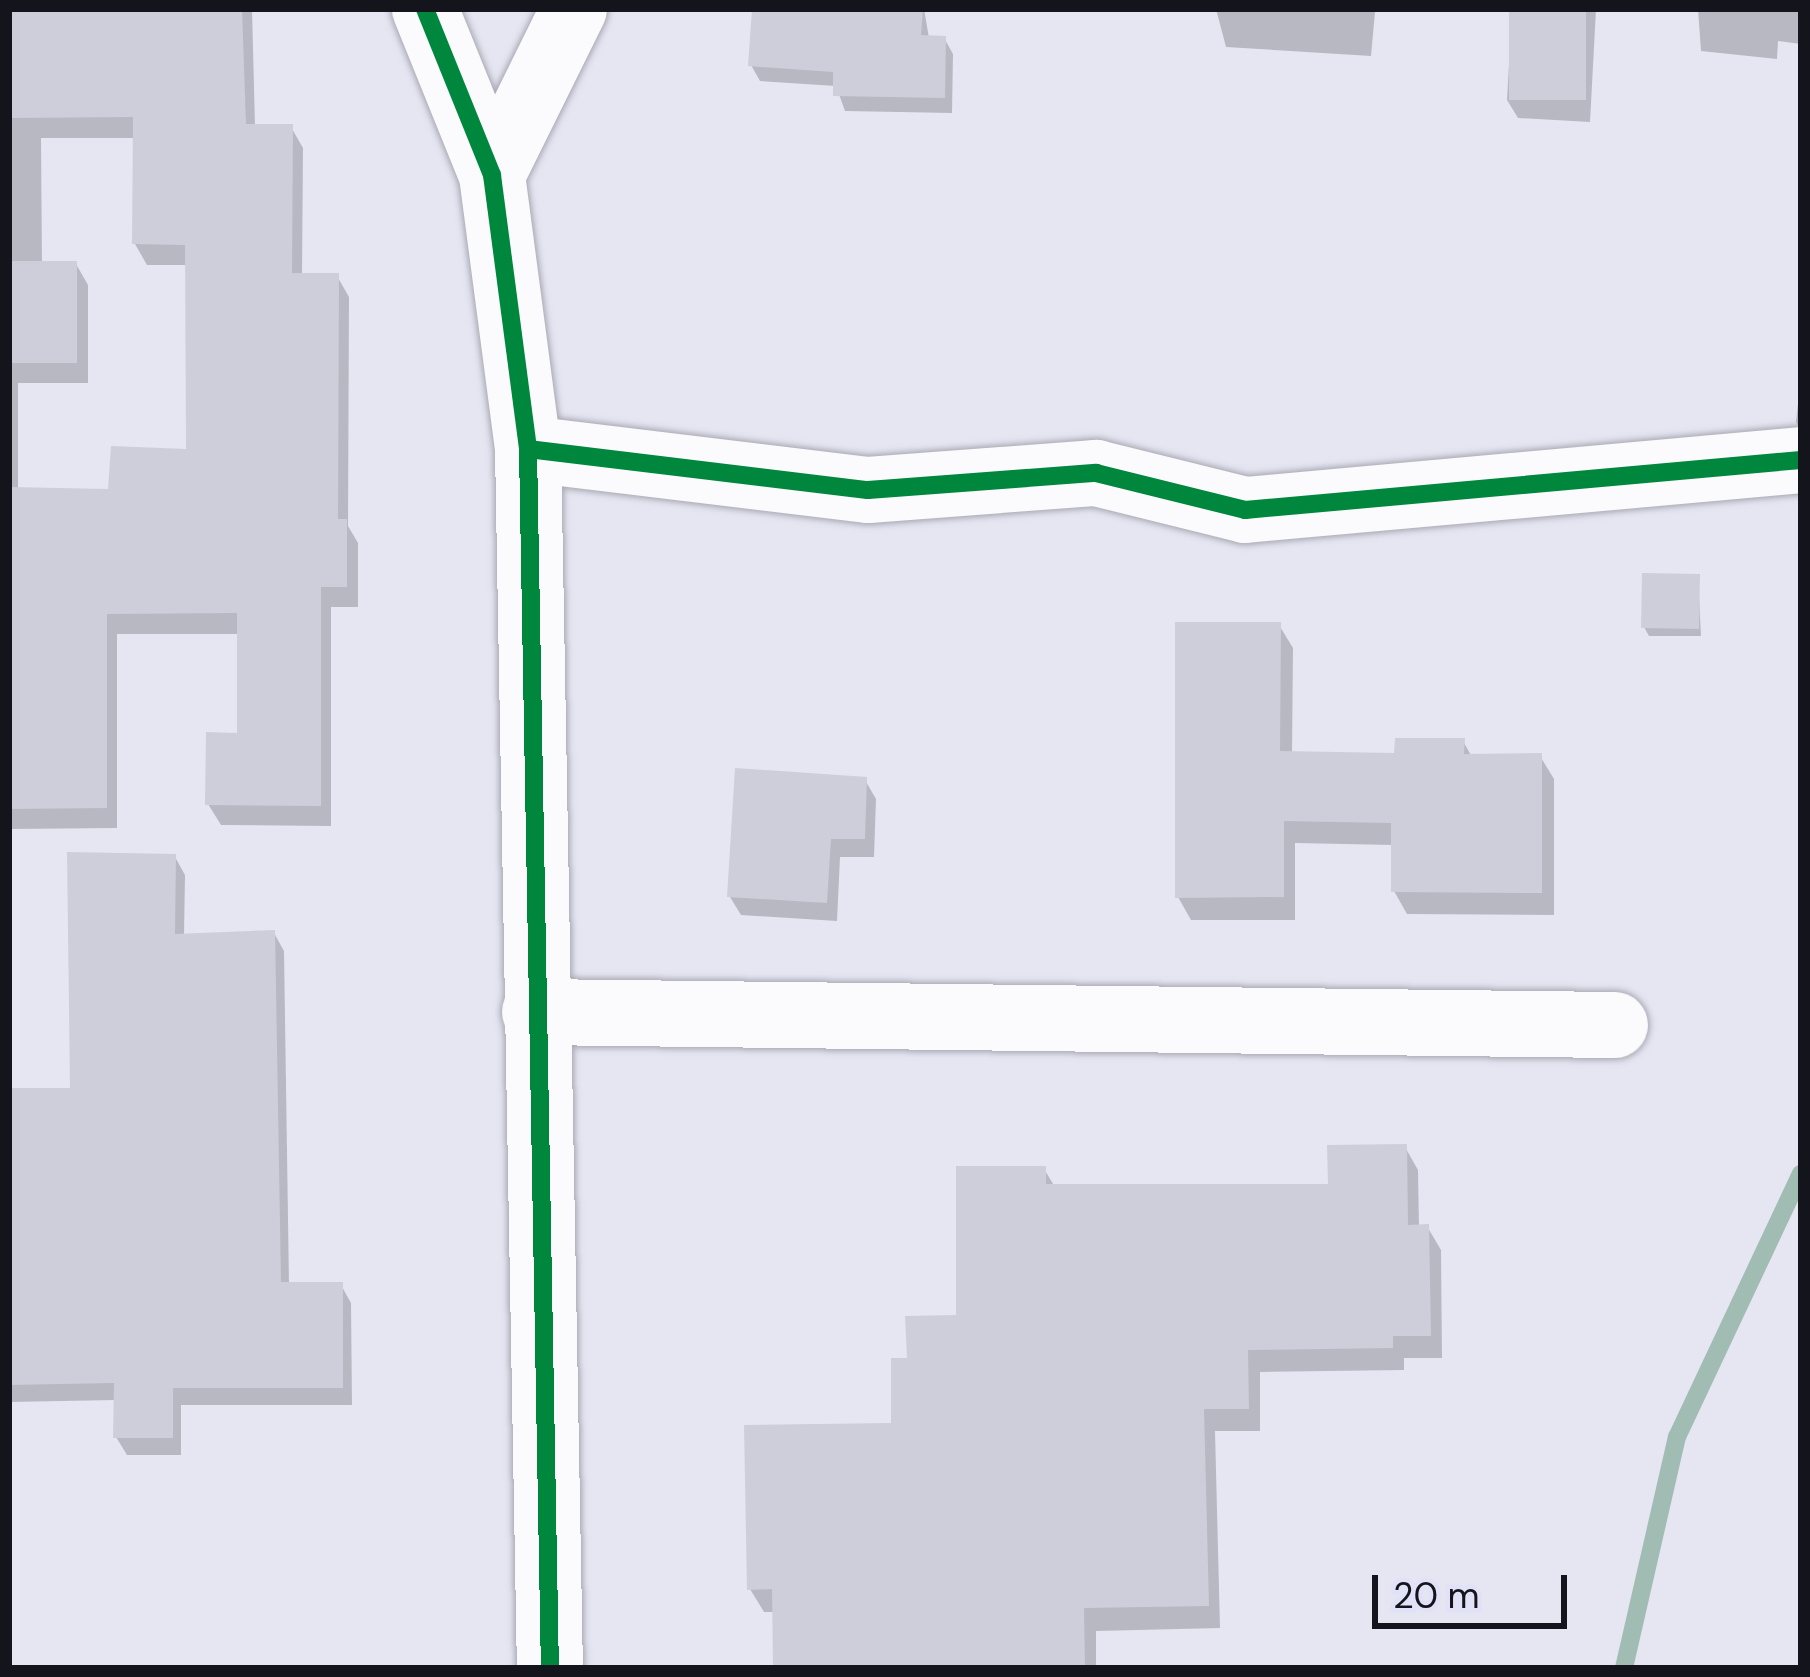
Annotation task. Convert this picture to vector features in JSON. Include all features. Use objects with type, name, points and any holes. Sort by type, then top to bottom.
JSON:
[{"type":"street","points":[[425,9],[491,175],[528,449],[550,1668]]},
{"type":"street","points":[[491,175],[574,9]]},
{"type":"street","points":[[528,449],[868,490],[1096,472],[1245,510],[1801,460]]},
{"type":"street","points":[[535,1012],[1615,1025]]},
{"type":"building","points":[[9,9],[242,9],[246,124],[293,124],[292,273],[339,273],[338,519],[347,519],[347,587],[321,587],[321,806],[205,805],[206,732],[237,733],[237,613],[107,614],[107,808],[9,809],[9,487],[108,489],[111,446],[186,449],[185,245],[132,244],[133,117],[9,118]]},
{"type":"building","points":[[752,9],[923,9],[921,35],[946,36],[945,98],[833,96],[833,72],[748,66]]},
{"type":"building","points":[[1509,9],[1586,9],[1586,100],[1509,100]]},
{"type":"building","points":[[9,261],[77,261],[77,363],[9,363]]},
{"type":"building","points":[[1642,573],[1700,574],[1699,629],[1641,628]]},
{"type":"building","points":[[1175,622],[1281,622],[1280,751],[1394,753],[1395,738],[1465,738],[1464,754],[1542,753],[1542,893],[1391,892],[1391,823],[1284,821],[1284,897],[1175,898]]},
{"type":"building","points":[[735,768],[867,777],[865,839],[831,839],[827,903],[727,897]]},
{"type":"building","points":[[67,852],[176,854],[175,934],[275,930],[281,1282],[343,1282],[343,1388],[173,1388],[173,1438],[113,1438],[114,1383],[9,1385],[9,1088],[70,1088]]},
{"type":"building","points":[[1407,1144],[1408,1225],[1429,1224],[1431,1336],[1393,1336],[1393,1348],[1248,1350],[1249,1409],[1204,1409],[1209,1606],[1084,1608],[1085,1668],[773,1668],[772,1589],[747,1590],[744,1425],[891,1423],[891,1358],[907,1358],[905,1316],[956,1315],[956,1166],[1046,1166],[1046,1184],[1328,1184],[1327,1145]]},
{"type":"waterway","points":[[1624,1668],[1677,1437],[1801,1174]]},
{"type":"cycle path","points":[[425,9],[492,175],[528,449],[550,1668]]},
{"type":"cycle path","points":[[528,449],[868,490],[1096,473],[1245,510],[1801,460]]}]
